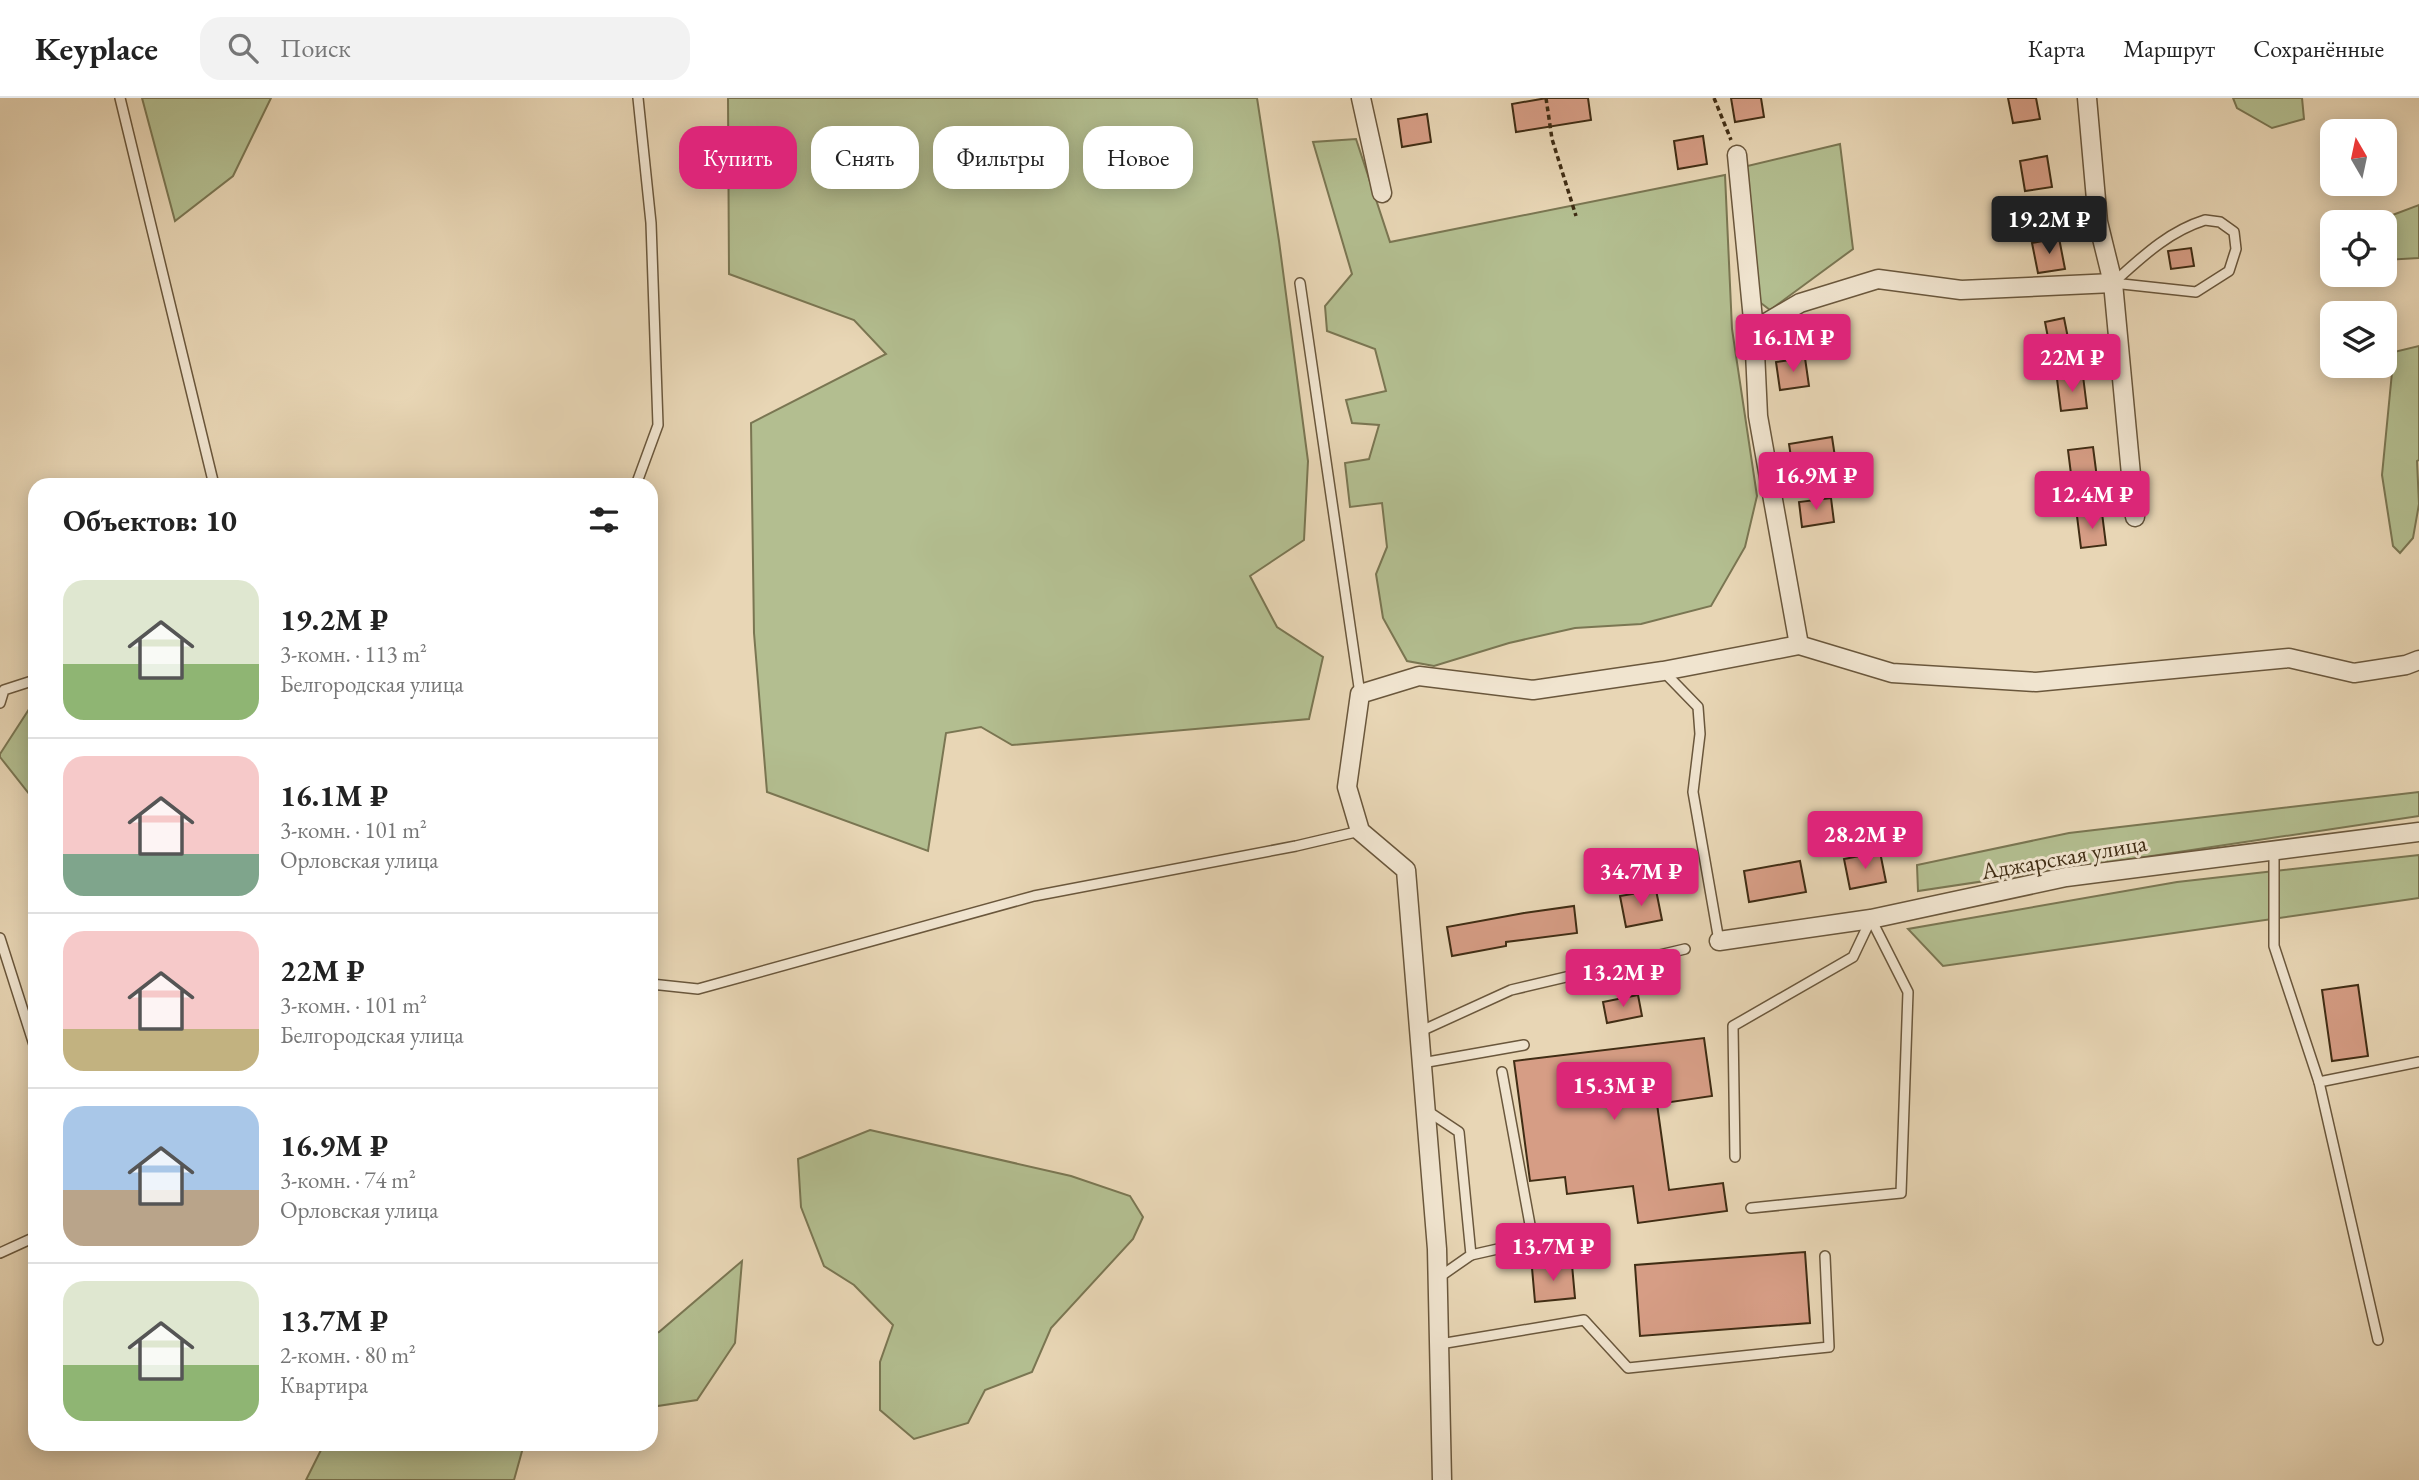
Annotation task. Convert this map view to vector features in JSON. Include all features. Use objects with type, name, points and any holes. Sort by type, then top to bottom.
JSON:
[{"type":"street","points":[[1361,98],[1382,193]]},
{"type":"street","points":[[2087,98],[2098,222],[2113,283],[2135,517]]},
{"type":"street","points":[[1737,155],[1754,330],[1758,416],[1799,645]]},
{"type":"street","points":[[1754,330],[1800,303],[1878,279],[1961,290],[2113,283]]},
{"type":"street","points":[[1441,1480],[1438,1278],[1406,870],[1360,831],[1347,787],[1360,694],[1419,676],[1533,690],[1663,671],[1799,645],[1892,673],[2036,682],[2289,658],[2354,673],[2406,665],[2419,660]]},
{"type":"street","name":"Аджарская улица","points":[[1719,941],[1871,919],[2066,877],[2419,832]]},
{"type":"lane","points":[[121,98],[212,478]]},
{"type":"lane","points":[[638,98],[651,223],[658,425],[639,478]]},
{"type":"lane","points":[[2205,220],[2220,222],[2234,233],[2236,249],[2229,271],[2196,292],[2113,283],[2153,247],[2186,226],[2205,220]]},
{"type":"lane","points":[[1300,283],[1360,694]]},
{"type":"lane","points":[[1663,671],[1698,707],[1700,734],[1693,792],[1719,941]]},
{"type":"lane","points":[[0,703],[4,690],[28,682]]},
{"type":"lane","points":[[658,985],[698,989],[1034,895],[1283,849],[1360,831]]},
{"type":"lane","points":[[2274,850],[2274,946],[2319,1082],[2378,1340]]},
{"type":"lane","points":[[1735,1157],[1733,1026],[1853,957],[1871,919]]},
{"type":"lane","points":[[1751,1208],[1901,1193],[1909,992],[1871,919]]},
{"type":"lane","points":[[0,938],[28,1026]]},
{"type":"lane","points":[[1419,1032],[1511,990],[1685,949]]},
{"type":"lane","points":[[1422,1063],[1524,1045]]},
{"type":"lane","points":[[2319,1082],[2419,1062]]},
{"type":"lane","points":[[1438,1278],[1471,1255],[1532,1241],[1502,1072]]},
{"type":"lane","points":[[1426,1110],[1459,1132],[1471,1255]]},
{"type":"lane","points":[[0,1253],[28,1240]]},
{"type":"lane","points":[[1440,1344],[1584,1320],[1628,1368],[1829,1347],[1825,1256]]},
{"type":"path","points":[[1546,98],[1552,139],[1576,216]]},
{"type":"path","points":[[1714,98],[1737,155]]},
{"type":"green space","points":[[142,98],[271,98],[233,176],[175,221]]},
{"type":"green space","points":[[728,98],[1257,98],[1308,461],[1304,540],[1250,576],[1277,627],[1323,657],[1309,719],[1012,745],[981,727],[946,733],[928,851],[767,792],[754,633],[751,423],[886,354],[854,320],[729,274],[729,189],[797,189],[797,126],[728,126]]},
{"type":"green space","points":[[2233,98],[2302,98],[2304,119],[2272,128],[2237,108]]},
{"type":"green space","points":[[1356,139],[1390,242],[1725,175],[1732,329],[1757,496],[1745,547],[1711,606],[1641,624],[1575,628],[1509,643],[1434,666],[1407,661],[1383,618],[1376,574],[1387,547],[1382,503],[1350,507],[1345,463],[1369,459],[1379,425],[1352,423],[1346,400],[1386,391],[1375,349],[1327,331],[1325,306],[1352,274],[1313,142]]},
{"type":"green space","points":[[1840,144],[1853,249],[1770,310],[1757,300],[1739,168]]},
{"type":"green space","points":[[2419,205],[2419,258],[2397,259],[2397,213]]},
{"type":"green space","points":[[2419,346],[2419,504],[2413,538],[2400,553],[2393,546],[2382,475],[2391,378],[2397,378],[2397,351]]},
{"type":"green space","points":[[28,711],[28,792],[0,754]]},
{"type":"green space","points":[[2419,792],[2419,816],[1918,891],[1917,865],[2069,833]]},
{"type":"green space","points":[[2419,855],[2419,898],[1943,966],[1908,929],[2177,882]]},
{"type":"green space","points":[[870,1130],[1071,1176],[1130,1196],[1143,1217],[1133,1239],[1051,1328],[1032,1372],[985,1390],[968,1423],[914,1439],[880,1410],[880,1362],[893,1325],[854,1285],[824,1266],[801,1207],[798,1159]]},
{"type":"green space","points":[[742,1261],[735,1343],[697,1400],[658,1406],[659,1332]]},
{"type":"green space","points":[[320,1451],[522,1451],[514,1480],[306,1480]]},
{"type":"building","points":[[1547,98],[1588,98],[1591,120],[1516,132],[1512,104]]},
{"type":"building","points":[[1731,98],[1761,98],[1764,117],[1735,122]]},
{"type":"building","points":[[2008,98],[2036,98],[2040,119],[2013,123]]},
{"type":"building","points":[[1427,114],[1431,142],[1402,147],[1398,119]]},
{"type":"building","points":[[1703,136],[1707,164],[1678,169],[1674,141]]},
{"type":"building","points":[[2047,156],[2052,187],[2025,191],[2020,161]]},
{"type":"building","points":[[2059,238],[2065,269],[2038,273],[2032,243]]},
{"type":"building","points":[[2191,248],[2194,266],[2171,269],[2168,251]]},
{"type":"building","points":[[2064,318],[2069,343],[2050,348],[2045,322]]},
{"type":"building","points":[[1805,358],[1809,386],[1780,390],[1776,362]]},
{"type":"building","points":[[2083,376],[2087,408],[2061,411],[2057,379]]},
{"type":"building","points":[[1832,437],[1835,457],[1792,464],[1789,444]]},
{"type":"building","points":[[2093,447],[2097,478],[2072,482],[2068,450]]},
{"type":"building","points":[[1831,498],[1834,522],[1802,527],[1799,502]]},
{"type":"building","points":[[2102,513],[2106,545],[2081,548],[2077,516]]},
{"type":"building","points":[[1880,852],[1886,882],[1850,889],[1844,859]]},
{"type":"building","points":[[1800,861],[1806,892],[1749,902],[1744,871]]},
{"type":"building","points":[[1656,890],[1662,920],[1626,927],[1620,896]]},
{"type":"building","points":[[1574,906],[1577,933],[1506,942],[1506,946],[1452,956],[1447,927]]},
{"type":"building","points":[[2358,985],[2368,1056],[2332,1061],[2322,990]]},
{"type":"building","points":[[1638,995],[1642,1016],[1607,1023],[1603,1002]]},
{"type":"building","points":[[1704,1038],[1712,1096],[1657,1104],[1669,1190],[1723,1183],[1727,1211],[1638,1223],[1633,1186],[1567,1194],[1565,1177],[1530,1181],[1514,1061]]},
{"type":"building","points":[[1805,1252],[1810,1323],[1640,1336],[1635,1265]]},
{"type":"building","points":[[1572,1265],[1575,1298],[1535,1302],[1532,1268]]}]
